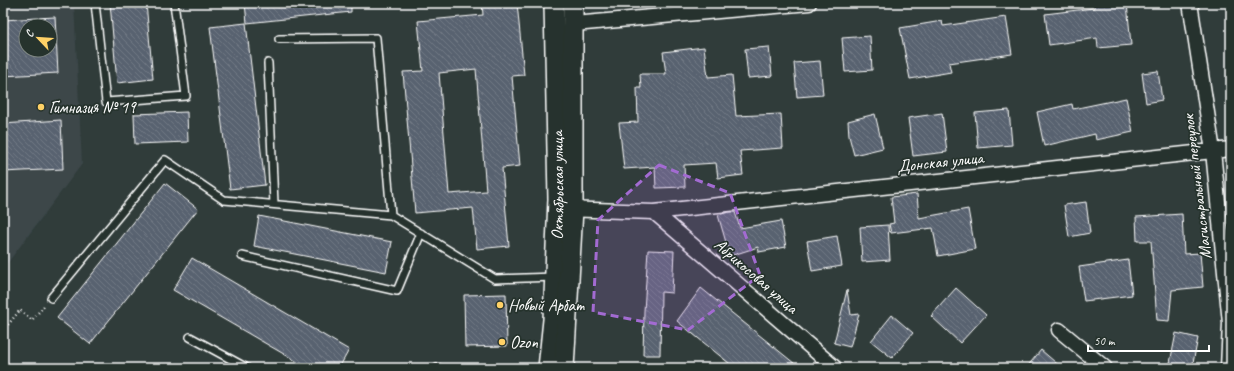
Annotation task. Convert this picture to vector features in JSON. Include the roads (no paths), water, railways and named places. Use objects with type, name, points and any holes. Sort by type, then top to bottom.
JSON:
[{"type":"main road","name":"Октябрьская улица","points":[[554,3],[565,209]]},
{"type":"main road","name":"Октябрьская улица","points":[[564,368],[562,277],[574,3]]},
{"type":"main road","name":"Октябрьская улица","points":[[548,368],[553,320],[562,277]]},
{"type":"street","points":[[574,24],[809,3]]},
{"type":"street","name":"Магистральный переулок","points":[[1190,3],[1213,151],[1230,323],[1228,368]]},
{"type":"street","name":"Донская улица","points":[[565,209],[654,212],[1231,149]]},
{"type":"street","name":"Абрикосовая улица","points":[[654,212],[834,368]]},
{"type":"street","points":[[1059,330],[1105,368]]},
{"type":"lane","points":[[95,3],[106,102],[186,96],[174,3]]},
{"type":"lane","points":[[279,39],[376,38],[392,215]]},
{"type":"lane","points":[[268,63],[274,204]]},
{"type":"lane","points":[[51,298],[164,160],[224,200],[392,215],[495,279],[562,277]]},
{"type":"lane","points":[[242,256],[397,291],[421,233]]},
{"type":"lane","points":[[190,337],[247,368]]},
{"type":"place","name":"Гимназия № 19","points":[[41,107]]},
{"type":"place","name":"Новый Арбат","points":[[500,305]]},
{"type":"place","name":"Ozon","points":[[502,342]]}]
